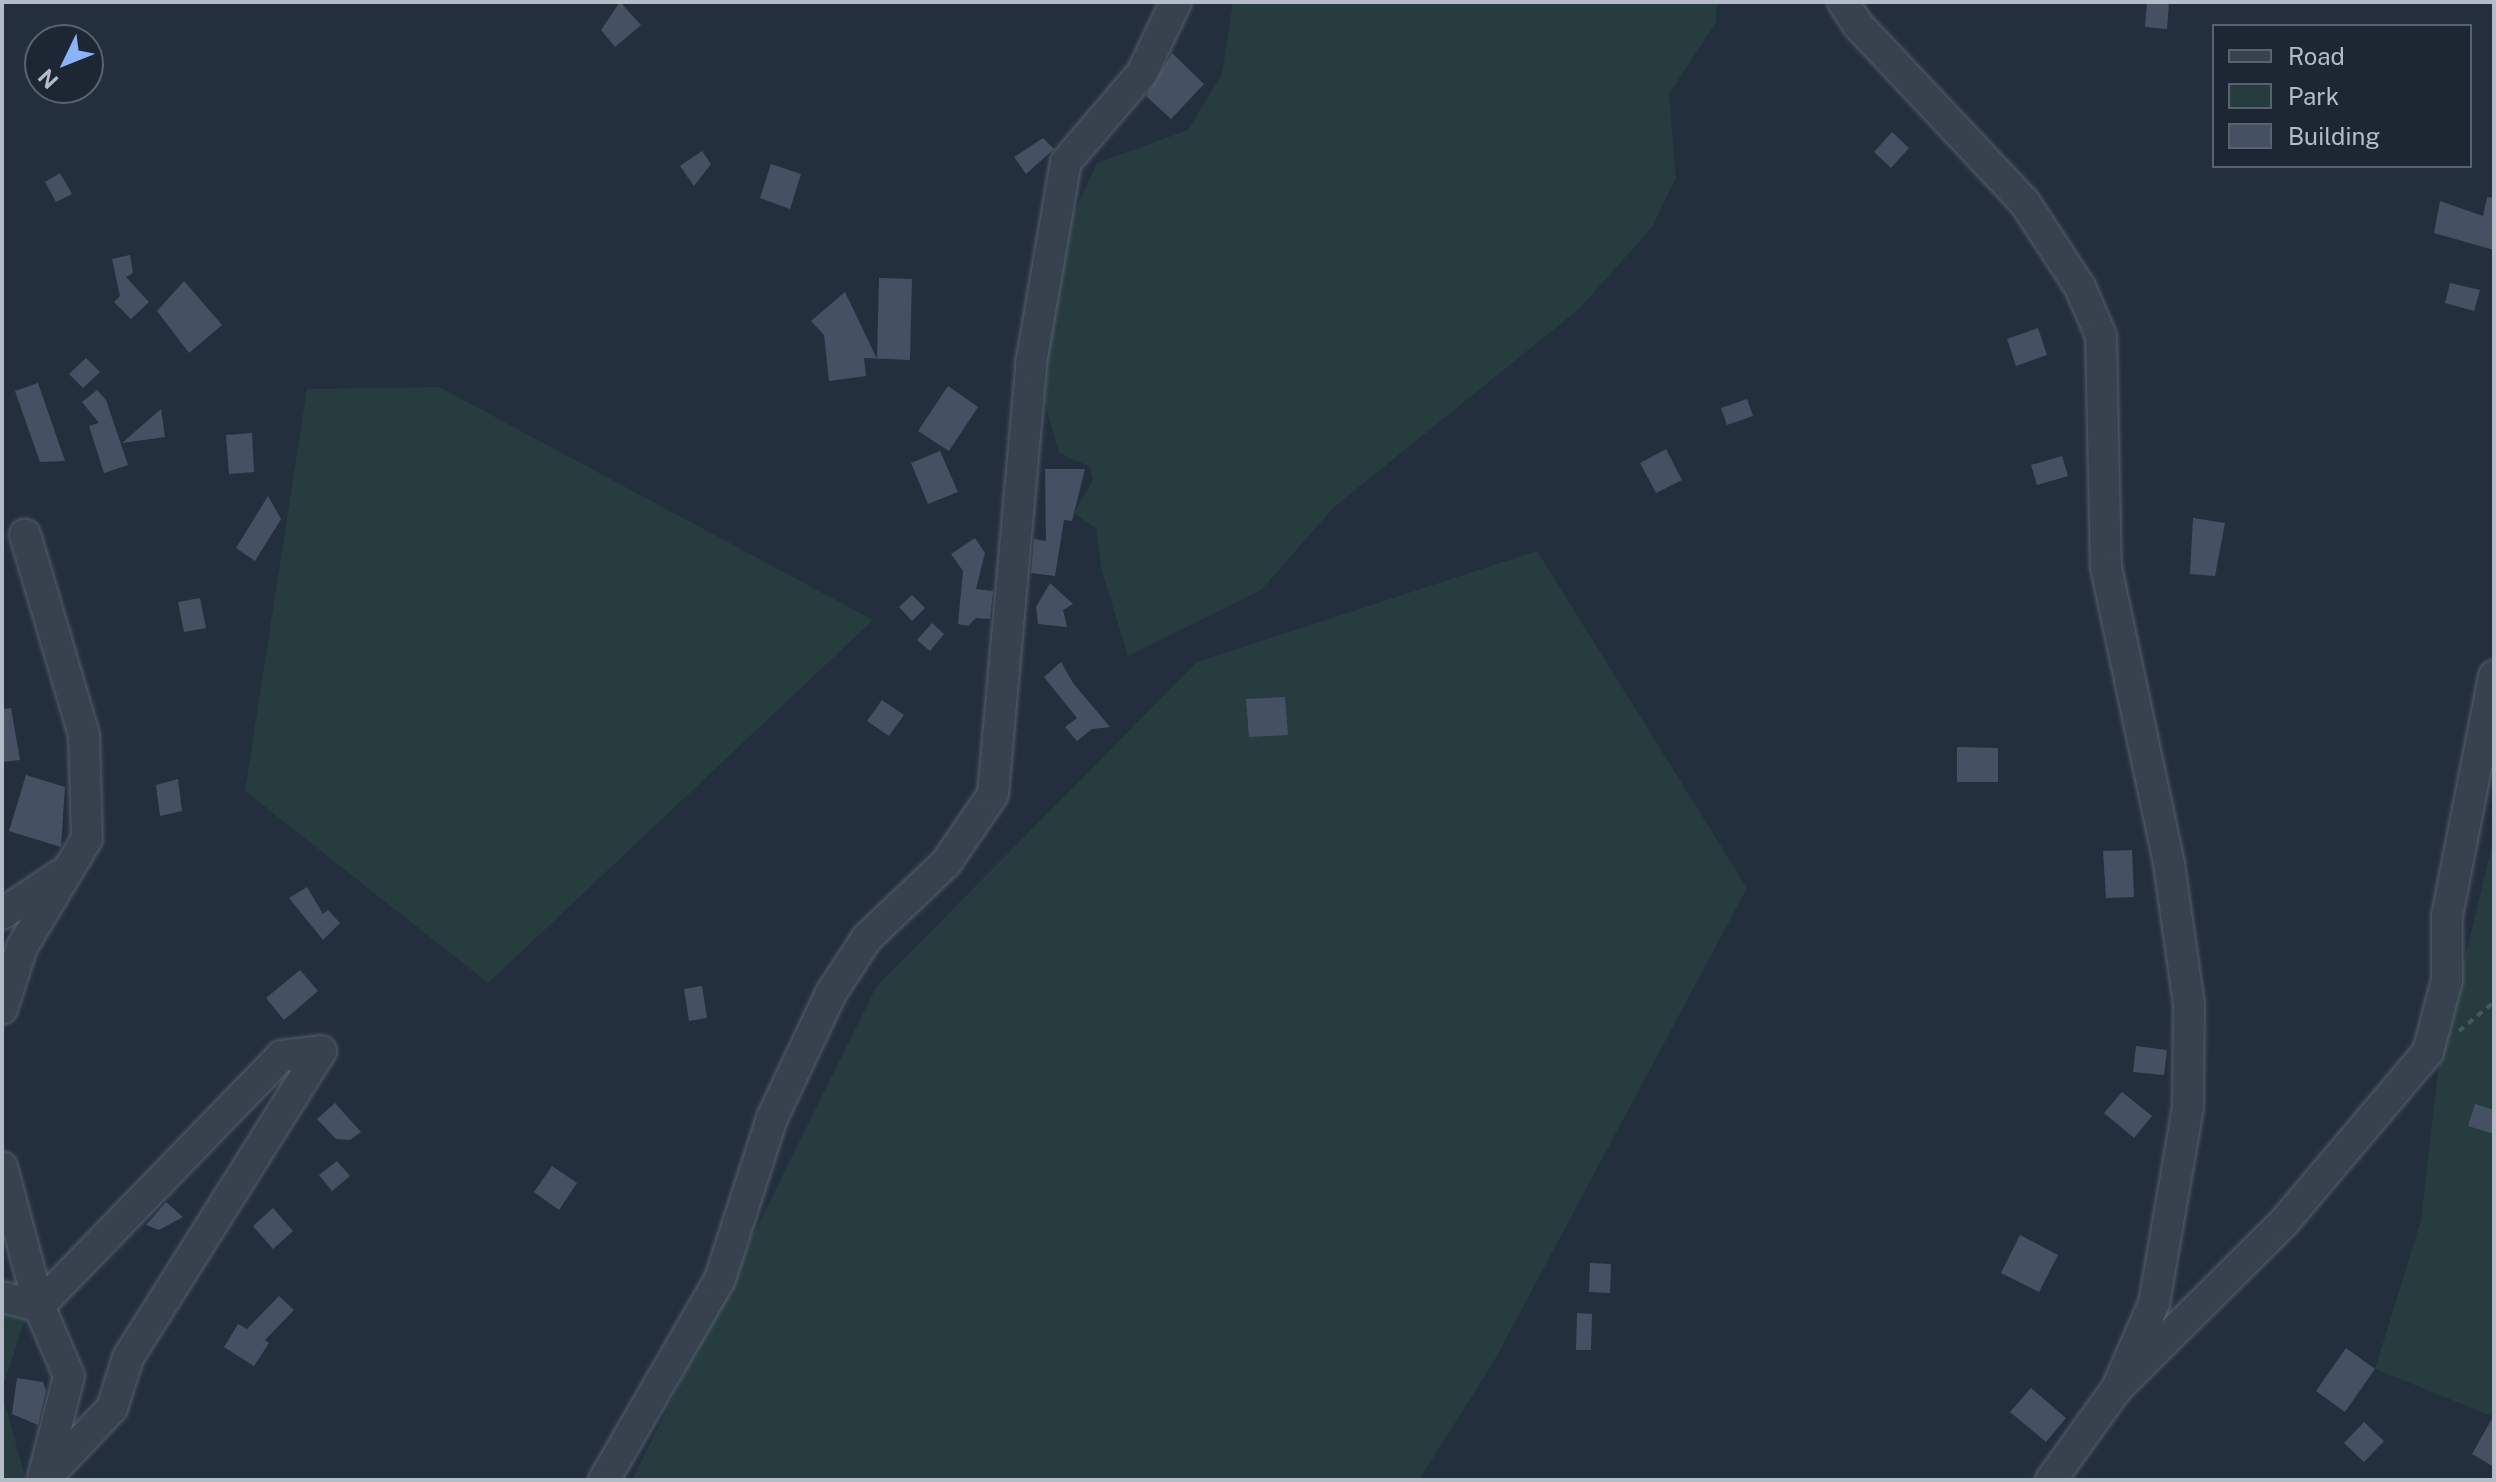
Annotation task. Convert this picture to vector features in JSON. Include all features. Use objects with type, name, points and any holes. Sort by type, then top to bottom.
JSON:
[{"type":"street","points":[[604,1480],[720,1279],[772,1118],[831,993],[867,938],[946,863],[993,794],[1031,364],[1066,162],[1142,73],[1176,2]]},
{"type":"street","points":[[1843,2],[1858,25],[2025,203],[2080,287],[2101,336],[2106,567],[2169,864],[2189,1004],[2188,1107],[2154,1303],[2117,1388]]},
{"type":"street","points":[[2,1009],[22,947],[87,839],[84,735],[25,534]]},
{"type":"street","points":[[2051,1480],[2117,1388],[2285,1221],[2428,1052],[2447,980],[2447,916],[2494,676]]},
{"type":"street","points":[[2,914],[69,869]]},
{"type":"street","points":[[39,1306],[281,1056],[321,1051],[128,1358],[112,1408],[43,1480]]},
{"type":"street","points":[[2,1167],[39,1306],[69,1376],[43,1480]]},
{"type":"street","points":[[2,1297],[39,1306]]},
{"type":"green space","points":[[1233,2],[1717,2],[1716,22],[1669,94],[1676,178],[1652,227],[1580,308],[1334,507],[1261,590],[1128,656],[1101,568],[1096,528],[1074,513],[1093,480],[1090,467],[1059,453],[1043,395],[1049,324],[1069,224],[1097,163],[1188,130],[1222,74]]},
{"type":"green space","points":[[439,387],[873,620],[488,983],[245,791],[307,389]]},
{"type":"green space","points":[[1537,551],[1747,888],[1494,1361],[1419,1480],[632,1480],[876,987],[1197,662]]},
{"type":"green space","points":[[2494,837],[2494,1417],[2375,1369],[2421,1220],[2438,1071]]},
{"type":"green space","points":[[2,1311],[25,1319],[2,1390]]},
{"type":"green space","points":[[2,1393],[26,1480],[2,1480]]},
{"type":"building","points":[[620,2],[641,25],[615,47],[601,30]]},
{"type":"building","points":[[2147,2],[2169,2],[2167,29],[2145,27]]},
{"type":"building","points":[[1172,53],[1204,84],[1171,119],[1146,96]]},
{"type":"building","points":[[1892,132],[1909,148],[1891,168],[1874,152]]},
{"type":"building","points":[[1043,138],[1054,149],[1026,174],[1014,157]]},
{"type":"building","points":[[702,151],[711,164],[694,186],[680,166]]},
{"type":"building","points":[[771,164],[801,174],[790,209],[760,198]]},
{"type":"building","points":[[60,173],[72,194],[56,202],[45,182]]},
{"type":"building","points":[[2487,197],[2494,198],[2494,250],[2434,233],[2440,201],[2483,216]]},
{"type":"building","points":[[130,255],[133,273],[126,277],[149,302],[131,319],[114,302],[120,296],[112,259]]},
{"type":"building","points":[[879,278],[912,279],[910,360],[877,359]]},
{"type":"building","points":[[184,281],[222,325],[189,353],[157,311]]},
{"type":"building","points":[[2450,283],[2480,290],[2474,311],[2445,303]]},
{"type":"building","points":[[845,292],[877,359],[864,358],[866,376],[829,381],[824,335],[811,321]]},
{"type":"building","points":[[2038,328],[2047,355],[2016,366],[2007,339]]},
{"type":"building","points":[[86,358],[100,372],[83,388],[69,374]]},
{"type":"building","points":[[38,383],[65,461],[40,462],[15,391]]},
{"type":"building","points":[[948,386],[978,407],[949,451],[918,431]]},
{"type":"building","points":[[97,390],[106,400],[128,465],[104,473],[89,426],[99,423],[82,402]]},
{"type":"building","points":[[1747,399],[1753,416],[1727,425],[1721,408]]},
{"type":"building","points":[[161,409],[165,437],[122,443]]},
{"type":"building","points":[[252,433],[254,472],[229,474],[226,435]]},
{"type":"building","points":[[1666,449],[1682,480],[1656,493],[1640,463]]},
{"type":"building","points":[[940,451],[958,492],[928,504],[911,463]]},
{"type":"building","points":[[2062,456],[2068,476],[2037,485],[2031,465]]},
{"type":"building","points":[[1045,469],[1085,469],[1072,521],[1064,520],[1055,576],[1031,573],[1034,539],[1046,541]]},
{"type":"building","points":[[268,496],[281,519],[255,561],[236,548]]},
{"type":"building","points":[[2193,518],[2225,523],[2215,576],[2190,574]]},
{"type":"building","points":[[975,538],[985,553],[976,589],[993,591],[990,619],[976,618],[968,626],[958,624],[963,571],[951,554]]},
{"type":"building","points":[[1050,583],[1073,604],[1063,610],[1067,627],[1038,624],[1036,607]]},
{"type":"building","points":[[912,595],[925,608],[912,621],[899,607]]},
{"type":"building","points":[[200,598],[206,628],[184,632],[178,602]]},
{"type":"building","points":[[932,623],[944,634],[930,651],[917,640]]},
{"type":"building","points":[[1061,662],[1073,683],[1110,727],[1092,729],[1077,741],[1065,727],[1077,718],[1044,677]]},
{"type":"building","points":[[1285,697],[1288,735],[1249,737],[1246,699]]},
{"type":"building","points":[[882,700],[904,715],[889,736],[867,721]]},
{"type":"building","points":[[11,708],[20,760],[2,762],[2,709]]},
{"type":"building","points":[[1957,747],[1998,748],[1998,782],[1957,782]]},
{"type":"building","points":[[26,775],[65,787],[61,847],[9,831]]},
{"type":"building","points":[[178,779],[182,811],[160,816],[156,785]]},
{"type":"building","points":[[2132,850],[2134,897],[2106,898],[2103,851]]},
{"type":"building","points":[[307,887],[323,914],[328,910],[340,923],[323,940],[289,898]]},
{"type":"building","points":[[300,970],[318,991],[284,1020],[266,998]]},
{"type":"building","points":[[702,986],[707,1018],[689,1021],[684,989]]},
{"type":"building","points":[[2136,1046],[2167,1050],[2164,1075],[2133,1072]]},
{"type":"building","points":[[2122,1092],[2152,1116],[2134,1138],[2104,1113]]},
{"type":"building","points":[[335,1103],[361,1132],[350,1140],[336,1139],[317,1119]]},
{"type":"building","points":[[2475,1104],[2494,1110],[2494,1134],[2468,1126]]},
{"type":"building","points":[[337,1161],[350,1176],[332,1191],[319,1175]]},
{"type":"building","points":[[552,1166],[577,1183],[559,1210],[534,1192]]},
{"type":"building","points":[[166,1202],[183,1217],[159,1230],[146,1225]]},
{"type":"building","points":[[273,1208],[293,1231],[273,1249],[253,1226]]},
{"type":"building","points":[[2020,1235],[2058,1255],[2039,1292],[2001,1273]]},
{"type":"building","points":[[1590,1263],[1611,1264],[1610,1293],[1589,1292]]},
{"type":"building","points":[[279,1296],[294,1310],[265,1340],[269,1343],[254,1366],[224,1347],[238,1324],[247,1329]]},
{"type":"building","points":[[1577,1313],[1592,1314],[1591,1350],[1576,1350]]},
{"type":"building","points":[[2346,1348],[2375,1369],[2345,1412],[2316,1391]]},
{"type":"building","points":[[17,1378],[43,1382],[46,1391],[38,1425],[12,1414]]},
{"type":"building","points":[[2031,1388],[2066,1418],[2046,1442],[2010,1412]]},
{"type":"building","points":[[2494,1415],[2494,1467],[2472,1454]]},
{"type":"building","points":[[2364,1422],[2384,1441],[2364,1462],[2344,1443]]}]
